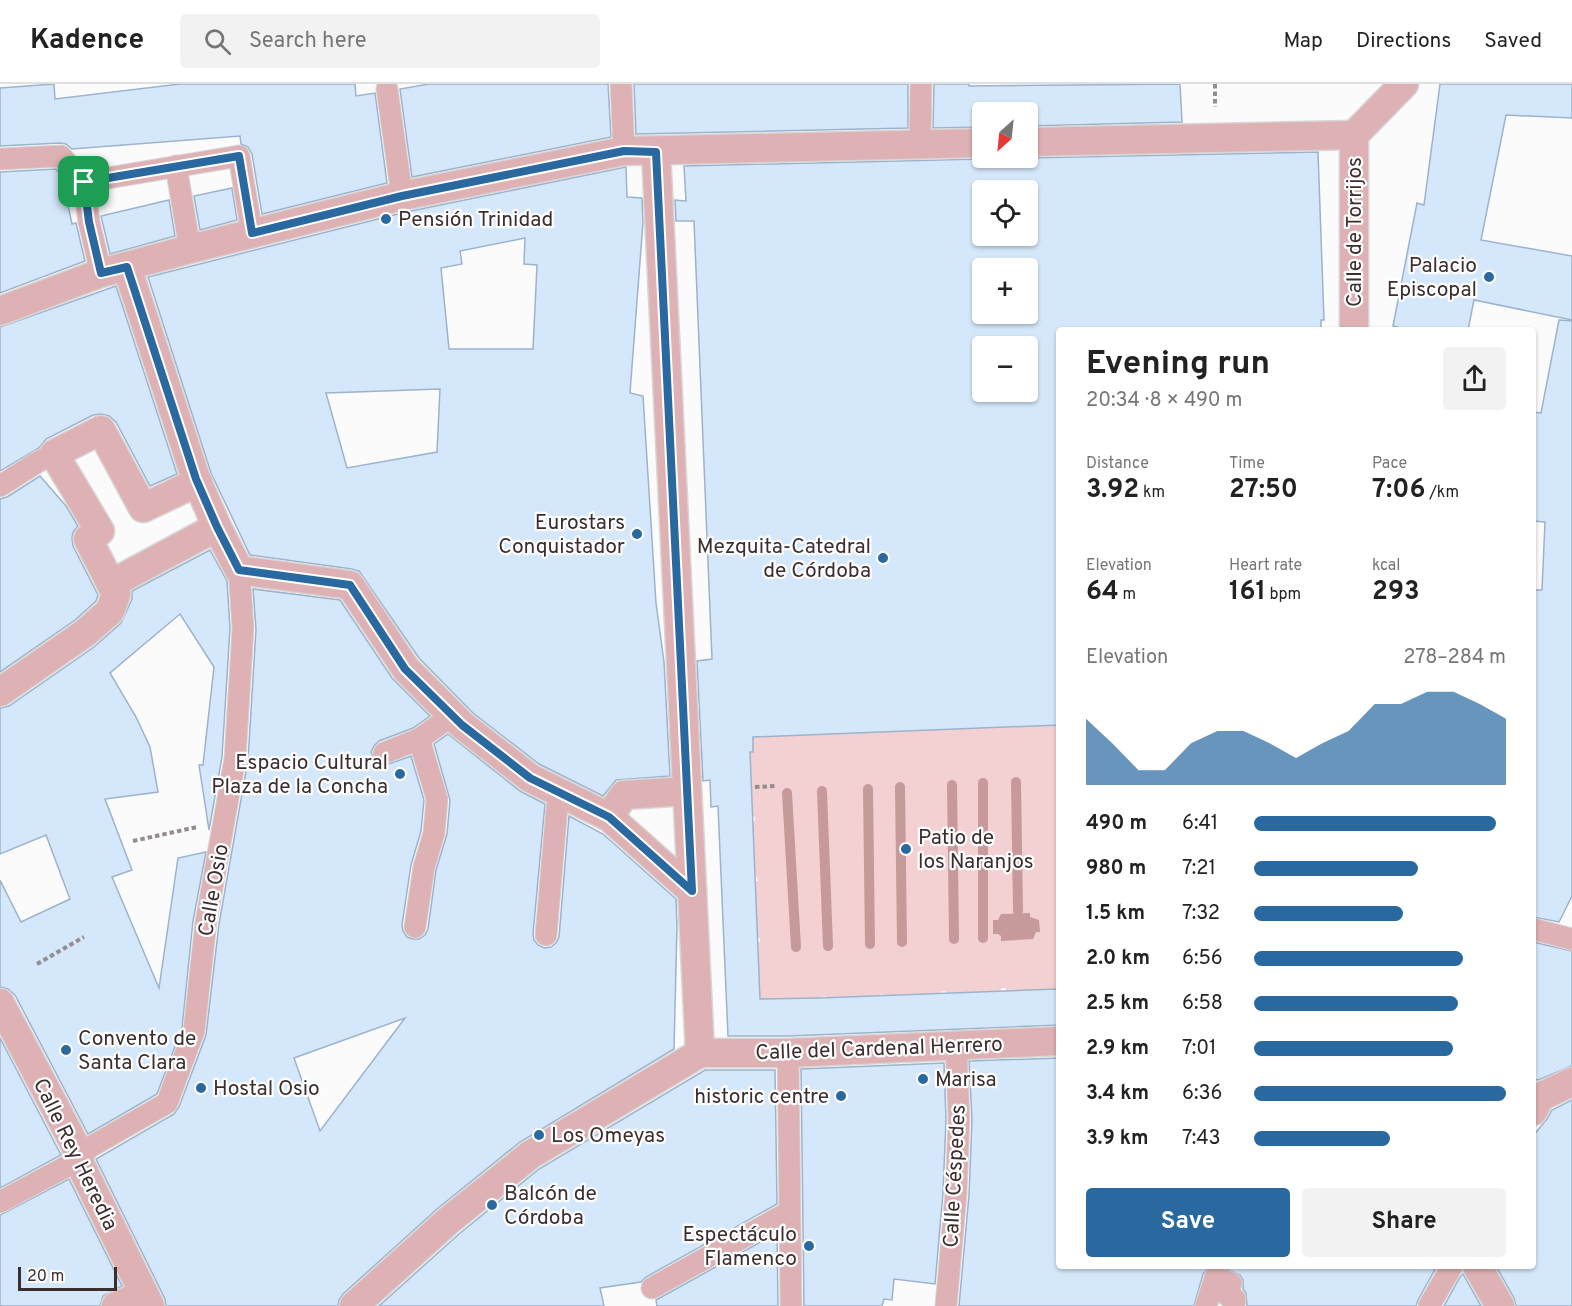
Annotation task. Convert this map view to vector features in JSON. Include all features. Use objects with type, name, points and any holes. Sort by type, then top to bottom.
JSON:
[{"type":"street","points":[[621,84],[624,151]]},
{"type":"street","points":[[920,146],[921,84]]},
{"type":"street","points":[[1038,142],[1354,135],[1404,84]]},
{"type":"street","points":[[387,88],[402,196]]},
{"type":"street","name":"Calle de Torrijos","points":[[1354,135],[1354,327]]},
{"type":"street","points":[[0,311],[114,270],[252,233],[402,196],[624,151],[972,143]]},
{"type":"street","points":[[354,1306],[448,1221],[530,1155],[700,1053],[656,152]]},
{"type":"street","points":[[0,159],[61,156],[84,182],[89,222],[114,270],[197,480],[239,570],[350,585],[405,669],[462,725],[530,778],[609,817],[692,891]]},
{"type":"street","points":[[84,182],[239,156],[252,233]]},
{"type":"street","points":[[176,166],[190,249]]},
{"type":"street","points":[[0,486],[48,457],[101,430],[143,508],[197,480]]},
{"type":"street","points":[[48,457],[100,531],[88,539],[110,598]]},
{"type":"street","points":[[0,692],[85,633],[110,598],[217,527]]},
{"type":"street","name":"Calle Osio","points":[[0,1202],[73,1164],[90,1147],[167,1102],[194,1031],[206,922],[235,759],[243,628],[239,570]]},
{"type":"street","points":[[384,753],[422,748],[453,714]]},
{"type":"street","points":[[415,927],[424,867],[434,833],[437,799],[422,748]]},
{"type":"street","points":[[609,817],[624,795],[687,791]]},
{"type":"street","points":[[546,934],[557,807],[562,794]]},
{"type":"street","points":[[1536,930],[1572,939]]},
{"type":"street","name":"Calle Rey Heredia","points":[[0,1003],[75,1144],[81,1166],[147,1300]]},
{"type":"street","name":"Calle del Cardenal Herrero","points":[[700,1053],[788,1053],[1056,1041]]},
{"type":"street","name":"Calle Céspedes","points":[[946,1306],[956,1194],[958,1141],[956,1045]]},
{"type":"street","points":[[788,1053],[791,1306]]},
{"type":"street","points":[[1536,1100],[1572,1082]]},
{"type":"street","points":[[652,1288],[789,1212]]},
{"type":"street","points":[[1429,1306],[1450,1269]]},
{"type":"street","points":[[1479,1269],[1500,1306]]},
{"type":"street","points":[[1206,1306],[1215,1278],[1231,1283],[1228,1296],[1235,1299],[1234,1306]]},
{"type":"street","points":[[116,1306],[147,1300]]},
{"type":"path","points":[[755,787],[776,786]]},
{"type":"path","points":[[133,841],[225,820]]},
{"type":"path","points":[[37,964],[84,937]]},
{"type":"shaded area","name":"Patio de los Naranjos","points":[[1056,725],[1056,989],[1006,991],[1006,988],[1001,988],[1001,991],[946,993],[941,991],[941,994],[887,996],[880,994],[880,996],[825,998],[825,996],[820,999],[763,1001],[760,999],[758,943],[760,938],[757,938],[755,881],[758,881],[755,876],[752,822],[755,821],[755,817],[752,816],[749,752],[753,752],[753,737]]},
{"type":"shaded area","points":[[1030,913],[1030,917],[1039,920],[1040,932],[1036,932],[1033,939],[1001,941],[1001,936],[993,934],[993,920],[998,920],[1001,914]]},
{"type":"building","points":[[54,84],[55,99],[180,84],[355,84],[356,96],[375,93],[387,183],[262,214],[252,154],[248,147],[241,144],[240,136],[72,149],[60,143],[0,146],[0,88]]},
{"type":"building","points":[[429,84],[608,84],[611,137],[412,177],[400,89]]},
{"type":"building","points":[[634,84],[908,84],[908,128],[636,134]]},
{"type":"building","points":[[934,84],[969,84],[969,86],[1180,84],[1182,122],[1038,126],[1038,102],[972,102],[972,127],[933,128]]},
{"type":"building","name":"Palacio Episcopal","points":[[1440,84],[1572,84],[1572,118],[1506,115],[1481,240],[1572,256],[1572,320],[1474,300],[1469,327],[1393,326],[1417,203],[1424,205]]},
{"type":"building","name":"Mezquita-Catedral de Córdoba","points":[[1318,152],[1324,320],[1321,320],[1321,327],[1056,327],[1056,725],[753,737],[753,752],[750,752],[760,999],[1056,989],[1056,1025],[788,1036],[728,1036],[718,806],[711,807],[710,780],[703,781],[697,661],[712,659],[694,221],[676,221],[675,200],[686,201],[684,166],[972,159],[972,168],[1038,168],[1038,158]]},
{"type":"building","points":[[626,167],[627,197],[642,198],[643,222],[630,393],[643,396],[656,603],[664,662],[670,776],[616,780],[603,796],[539,764],[473,713],[419,658],[359,571],[250,555],[211,473],[148,277],[406,212]],"holes":[[[525,238],[524,264],[537,265],[533,349],[449,349],[441,268],[462,264],[460,251]],[[440,389],[437,452],[347,468],[326,393]]]},
{"type":"building","points":[[56,169],[62,177],[72,224],[76,223],[85,261],[0,293],[0,172]]},
{"type":"building","points":[[232,188],[237,220],[200,230],[194,196]]},
{"type":"building","points":[[169,200],[175,236],[110,254],[101,216]]},
{"type":"building","points":[[116,286],[177,474],[150,486],[116,422],[109,416],[101,414],[93,415],[46,439],[39,448],[0,471],[0,327]]},
{"type":"building","points":[[1559,320],[1572,321],[1572,896],[1559,922],[1536,918],[1536,590],[1542,590],[1545,522],[1536,521],[1536,412],[1541,413]]},
{"type":"building","points":[[40,476],[66,506],[78,526],[73,532],[73,546],[98,595],[96,601],[75,620],[0,672],[0,499]]},
{"type":"building","points":[[210,550],[227,581],[230,628],[222,757],[209,830],[199,765],[203,765],[214,667],[180,614],[110,673],[136,717],[150,747],[158,792],[105,799],[132,870],[112,877],[159,988],[178,858],[206,852],[193,921],[182,1028],[157,1094],[88,1134],[15,995],[8,989],[0,987],[0,880],[21,922],[70,899],[46,835],[0,854],[0,708],[9,706],[94,647],[121,623],[132,599],[132,591]]},
{"type":"building","points":[[253,589],[340,600],[392,678],[430,716],[413,728],[379,741],[371,752],[376,763],[383,766],[411,756],[424,800],[421,831],[411,865],[402,925],[407,937],[419,939],[428,929],[436,870],[447,834],[450,800],[434,744],[448,734],[520,791],[545,804],[533,934],[538,945],[544,948],[551,947],[559,937],[569,816],[603,834],[676,899],[674,1049],[520,1142],[437,1209],[343,1294],[338,1306],[166,1306],[165,1299],[96,1159],[174,1114],[179,1107],[206,1035],[219,924],[248,760],[256,629]],"holes":[[[405,1018],[320,1131],[294,1058]]]},
{"type":"building","points":[[1536,943],[1572,951],[1572,1066],[1536,1080]]},
{"type":"building","points":[[0,1038],[61,1155],[0,1188]]},
{"type":"building","points":[[1056,1058],[1056,1269],[1208,1269],[1203,1274],[1194,1306],[959,1306],[969,1195],[972,1120],[969,1061]]},
{"type":"building","points":[[944,1063],[946,1119],[943,1193],[935,1284],[894,1279],[892,1300],[884,1299],[882,1306],[804,1306],[801,1069]]},
{"type":"building","points":[[705,1070],[775,1070],[777,1204],[646,1277],[641,1282],[600,1288],[604,1306],[379,1306],[459,1234],[539,1169]]},
{"type":"building","points":[[1572,1100],[1572,1306],[1516,1306],[1498,1269],[1536,1269],[1536,1132],[1552,1110]]},
{"type":"building","points":[[69,1179],[122,1286],[103,1296],[100,1306],[0,1306],[0,1215]]},
{"type":"building","points":[[777,1233],[778,1306],[657,1306],[656,1300]]},
{"type":"building","points":[[1226,1269],[1435,1269],[1416,1306],[1247,1306],[1246,1293],[1240,1275]]},
{"type":"building","points":[[1463,1274],[1481,1306],[1444,1306],[1460,1277]]},
{"type":"waterway","points":[[1016,782],[1018,911]]},
{"type":"waterway","points":[[983,783],[983,938]]},
{"type":"waterway","points":[[952,785],[954,939]]},
{"type":"waterway","points":[[900,787],[902,942]]},
{"type":"waterway","points":[[868,789],[870,944]]},
{"type":"waterway","points":[[822,791],[828,946]]},
{"type":"waterway","points":[[787,793],[796,947]]},
{"type":"place","name":"Pensión Trinidad","points":[[386,219]]},
{"type":"place","name":"Palacio Episcopal","points":[[1489,277]]},
{"type":"place","name":"Eurostars Conquistador","points":[[637,534]]},
{"type":"place","name":"Mezquita-Catedral de Córdoba","points":[[883,558]]},
{"type":"place","name":"Espacio Cultural Plaza de la Concha","points":[[400,774]]},
{"type":"place","name":"Patio de los Naranjos","points":[[906,849]]},
{"type":"place","name":"Convento de Santa Clara","points":[[66,1050]]},
{"type":"place","name":"Marisa","points":[[923,1079]]},
{"type":"place","name":"Hostal Osio","points":[[201,1088]]},
{"type":"place","name":"historic centre","points":[[841,1096]]},
{"type":"place","name":"Los Omeyas","points":[[539,1135]]},
{"type":"place","name":"Balcón de Córdoba","points":[[492,1205]]},
{"type":"place","name":"Espectáculo Flamenco","points":[[809,1246]]},
{"type":"route","points":[[624,151],[656,152],[692,891],[609,817],[530,778],[462,725],[405,669],[350,585],[239,570],[196,479],[127,267],[101,273],[89,222],[84,182],[239,156],[252,233],[402,196],[624,151]]}]
